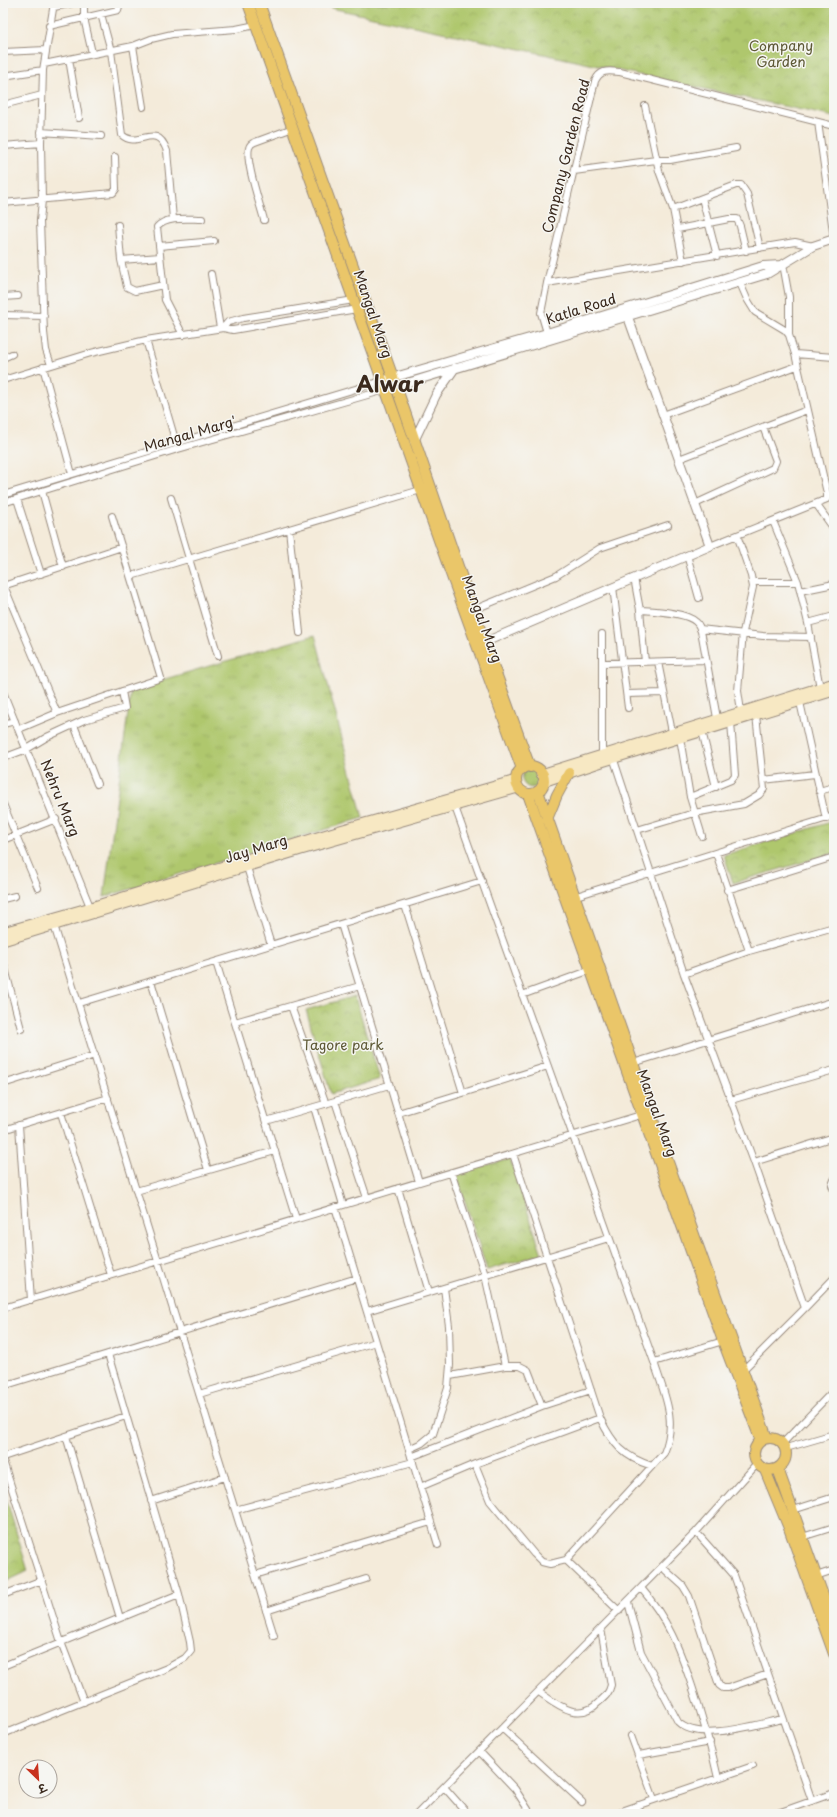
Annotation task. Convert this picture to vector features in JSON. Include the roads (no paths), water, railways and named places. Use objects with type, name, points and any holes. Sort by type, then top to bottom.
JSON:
[{"type":"main road","name":"Mangal Marg","points":[[248,3],[384,386],[426,488],[485,642],[526,768]]},
{"type":"main road","name":"Mangal Marg","points":[[259,3],[395,382],[414,441],[452,578],[526,768]]},
{"type":"main road","points":[[613,755],[672,732],[834,684]]},
{"type":"main road","points":[[537,785],[602,758],[680,738],[834,691]]},
{"type":"main road","points":[[537,785],[535,768],[526,768],[517,784],[537,785],[570,773],[602,758]]},
{"type":"main road","points":[[547,819],[557,795],[570,773]]},
{"type":"main road","name":"Jay Marg","points":[[246,863],[455,807],[517,784]]},
{"type":"main road","name":"Jay Marg","points":[[3,932],[53,922],[92,911],[246,863],[517,784]]},
{"type":"main road","name":"Mangal Marg","points":[[537,785],[574,897],[595,968],[633,1062],[646,1113],[742,1370],[764,1440]]},
{"type":"main road","name":"Mangal Marg","points":[[537,785],[595,968],[723,1341],[764,1440]]},
{"type":"main road","name":"Jay Marg","points":[[3,941],[53,922]]},
{"type":"main road","points":[[778,1469],[786,1460],[784,1445],[774,1438],[764,1440],[755,1447],[754,1453],[789,1528],[834,1654]]},
{"type":"main road","points":[[761,1467],[778,1469]]},
{"type":"main road","points":[[778,1469],[834,1626]]},
{"type":"street","points":[[51,364],[45,342],[40,221],[42,200],[41,132],[43,67],[49,26],[54,5],[73,3]]},
{"type":"street","points":[[84,3],[84,18],[92,53]]},
{"type":"street","points":[[49,26],[118,10],[120,3]]},
{"type":"street","points":[[101,14],[110,51],[122,136],[130,139],[156,136],[161,139],[167,151],[173,219]]},
{"type":"street","points":[[3,76],[43,67],[92,53],[133,46],[151,39],[172,34],[236,29],[256,25]]},
{"type":"street","points":[[133,46],[143,107]]},
{"type":"street","points":[[3,52],[46,50]]},
{"type":"street","points":[[69,59],[79,118]]},
{"type":"street","name":"Company Garden Road","points":[[548,337],[541,313],[595,81],[599,74],[605,71],[620,72],[834,126]]},
{"type":"street","points":[[3,106],[42,95]]},
{"type":"street","points":[[645,106],[656,160],[673,209],[678,229],[683,261]]},
{"type":"street","points":[[818,122],[834,239]]},
{"type":"street","points":[[264,220],[250,168],[250,144],[293,128]]},
{"type":"street","points":[[41,132],[102,136]]},
{"type":"street","points":[[3,146],[41,143]]},
{"type":"street","points":[[574,171],[656,160],[670,160],[736,148]]},
{"type":"street","points":[[3,203],[113,193],[116,188],[115,157]]},
{"type":"street","points":[[673,209],[736,185],[741,185],[747,194],[760,248]]},
{"type":"street","points":[[702,198],[717,256]]},
{"type":"street","points":[[183,335],[165,300],[157,227],[162,222],[173,219],[202,219]]},
{"type":"street","points":[[678,229],[737,219],[746,251]]},
{"type":"street","points":[[118,225],[124,279],[131,290],[135,291],[163,285]]},
{"type":"street","name":"Katla Road","points":[[726,282],[740,282],[767,274],[813,246],[834,239]]},
{"type":"street","points":[[159,246],[214,241]]},
{"type":"street","points":[[547,283],[795,242],[813,246]]},
{"type":"street","points":[[121,260],[160,257]]},
{"type":"street","points":[[784,265],[789,297],[789,335],[795,354],[796,366],[827,498]]},
{"type":"street","name":"Katla Road","points":[[384,386],[623,316],[726,282],[763,266],[784,265]]},
{"type":"street","points":[[211,274],[222,328]]},
{"type":"street","points":[[740,282],[747,299],[755,312],[785,330],[789,335]]},
{"type":"street","points":[[3,297],[18,296]]},
{"type":"street","points":[[3,380],[51,364],[146,340],[222,328],[233,330],[355,305]]},
{"type":"street","points":[[222,328],[228,322],[243,318],[355,305]]},
{"type":"street","points":[[3,315],[44,316]]},
{"type":"street","points":[[623,316],[664,415],[710,546]]},
{"type":"street","name":"Katla Road","points":[[395,382],[455,368],[548,337]]},
{"type":"street","points":[[146,340],[176,443]]},
{"type":"street","points":[[3,358],[12,354]]},
{"type":"street","points":[[795,354],[834,357]]},
{"type":"street","points":[[664,415],[796,366]]},
{"type":"street","points":[[43,367],[72,474]]},
{"type":"street","points":[[414,441],[432,403],[455,368]]},
{"type":"street","points":[[3,495],[310,403],[384,386]]},
{"type":"street","name":"Mangal Marg'","points":[[3,503],[178,449],[312,411],[384,386]]},
{"type":"street","points":[[310,403],[312,411]]},
{"type":"street","points":[[679,458],[807,410]]},
{"type":"street","points":[[695,504],[773,468],[776,461],[763,427]]},
{"type":"street","points":[[131,576],[189,560],[426,488]]},
{"type":"street","points":[[42,491],[63,567]]},
{"type":"street","points":[[485,642],[688,555],[773,522],[827,498],[834,497]]},
{"type":"street","points":[[171,498],[218,656]]},
{"type":"street","points":[[17,499],[41,574]]},
{"type":"street","points":[[816,504],[834,529]]},
{"type":"street","points":[[18,729],[57,713],[161,678],[112,516]]},
{"type":"street","points":[[773,522],[798,582],[811,637],[820,688]]},
{"type":"street","points":[[473,610],[563,573],[600,548],[668,525]]},
{"type":"street","points":[[289,529],[300,633]]},
{"type":"street","points":[[737,535],[752,582],[752,595],[743,632],[738,686],[740,712]]},
{"type":"street","points":[[57,713],[3,586],[122,547]]},
{"type":"street","points":[[688,555],[699,598]]},
{"type":"street","points":[[634,578],[640,610],[646,662]]},
{"type":"street","points":[[752,582],[798,582]]},
{"type":"street","points":[[800,591],[834,584]]},
{"type":"street","points":[[613,587],[628,708]]},
{"type":"street","points":[[640,610],[687,617],[695,621],[700,629],[717,718]]},
{"type":"street","points":[[808,623],[834,616]]},
{"type":"street","points":[[700,629],[775,636],[811,637]]},
{"type":"street","points":[[602,634],[602,758]]},
{"type":"street","points":[[603,664],[706,660]]},
{"type":"street","points":[[658,662],[672,732]]},
{"type":"street","points":[[3,758],[27,749],[74,725],[101,714],[125,708],[122,691]]},
{"type":"street","name":"Nehru Marg","points":[[3,692],[56,819],[92,911]]},
{"type":"street","points":[[627,694],[664,693]]},
{"type":"street","points":[[800,702],[826,819]]},
{"type":"street","points":[[637,830],[694,813],[744,804],[759,795],[764,789],[756,715]]},
{"type":"street","points":[[3,724],[15,721]]},
{"type":"street","points":[[690,797],[731,780],[735,775],[731,722]]},
{"type":"street","points":[[74,725],[97,784]]},
{"type":"street","points":[[702,731],[716,787]]},
{"type":"street","points":[[680,738],[690,797],[702,836]]},
{"type":"street","points":[[613,755],[684,974],[754,1162],[805,1308]]},
{"type":"street","points":[[763,780],[815,774]]},
{"type":"street","points":[[819,791],[834,787]]},
{"type":"street","points":[[3,804],[38,888]]},
{"type":"street","points":[[455,807],[654,1362],[672,1424],[668,1444],[664,1453],[566,1560],[550,1564],[542,1562],[534,1554],[490,1501],[475,1464]]},
{"type":"street","points":[[574,897],[834,816]]},
{"type":"street","points":[[3,840],[56,819]]},
{"type":"street","points":[[716,853],[727,890],[749,951]]},
{"type":"street","points":[[727,890],[834,856]]},
{"type":"street","points":[[246,863],[272,945]]},
{"type":"street","points":[[79,1003],[482,881]]},
{"type":"street","points":[[3,899],[15,896]]},
{"type":"street","points":[[405,905],[463,1093]]},
{"type":"street","points":[[53,922],[274,1636]]},
{"type":"street","points":[[341,924],[419,1182]]},
{"type":"street","points":[[684,974],[749,951],[834,926]]},
{"type":"street","points":[[3,961],[21,1029]]},
{"type":"street","points":[[216,962],[296,1219]]},
{"type":"street","points":[[522,995],[595,968]]},
{"type":"street","points":[[151,981],[208,1170]]},
{"type":"street","points":[[235,1022],[360,986]]},
{"type":"street","points":[[633,1062],[834,1001]]},
{"type":"street","points":[[291,1006],[326,1104]]},
{"type":"street","points":[[3,1084],[94,1055]]},
{"type":"street","points":[[398,1113],[548,1066]]},
{"type":"street","points":[[731,1100],[834,1070]]},
{"type":"street","points":[[266,1121],[389,1085]]},
{"type":"street","points":[[3,1130],[108,1098]]},
{"type":"street","points":[[335,1101],[367,1198]]},
{"type":"street","points":[[314,1107],[343,1205]]},
{"type":"street","points":[[61,1113],[111,1275]]},
{"type":"street","points":[[3,1308],[646,1113]]},
{"type":"street","points":[[19,1125],[31,1300]]},
{"type":"street","points":[[754,1162],[834,1137]]},
{"type":"street","points":[[136,1191],[275,1151]]},
{"type":"street","points":[[512,1154],[600,1418],[613,1440],[622,1450],[635,1460],[652,1466]]},
{"type":"street","points":[[452,1172],[485,1275],[505,1366]]},
{"type":"street","points":[[834,1180],[832,1185],[834,1192]]},
{"type":"street","points":[[398,1188],[429,1292]]},
{"type":"street","points":[[335,1207],[438,1545]]},
{"type":"street","points":[[367,1311],[609,1238]]},
{"type":"street","points":[[3,1379],[4,1386],[357,1278]]},
{"type":"street","points":[[742,1370],[834,1278]]},
{"type":"street","points":[[408,1449],[422,1444],[432,1434],[448,1388],[450,1376],[449,1326],[444,1288]]},
{"type":"street","points":[[654,1362],[723,1341]]},
{"type":"street","points":[[199,1394],[376,1342]]},
{"type":"street","points":[[3,1734],[167,1668],[185,1658],[190,1651],[190,1642],[179,1594],[108,1354]]},
{"type":"street","points":[[450,1376],[505,1366],[520,1366],[528,1370],[542,1406]]},
{"type":"street","points":[[235,1510],[412,1460],[542,1406],[591,1390]]},
{"type":"street","points":[[784,1445],[834,1390]]},
{"type":"street","points":[[3,1456],[126,1416]]},
{"type":"street","points":[[420,1487],[475,1464],[600,1418]]},
{"type":"street","points":[[784,1445],[834,1434]]},
{"type":"street","points":[[66,1436],[120,1618]]},
{"type":"street","points":[[3,1461],[61,1642],[84,1702]]},
{"type":"street","points":[[417,1814],[503,1729],[761,1467]]},
{"type":"street","points":[[151,1501],[225,1477]]},
{"type":"street","points":[[793,1510],[834,1497]]},
{"type":"street","points":[[255,1575],[431,1522]]},
{"type":"street","points":[[802,1536],[834,1526]]},
{"type":"street","points":[[696,1532],[734,1575],[812,1801]]},
{"type":"street","points":[[566,1560],[619,1611]]},
{"type":"street","points":[[662,1567],[683,1586],[689,1596],[719,1685],[723,1688],[728,1688],[768,1674]]},
{"type":"street","points":[[816,1576],[834,1570]]},
{"type":"street","points":[[266,1611],[366,1579]]},
{"type":"street","points":[[3,1595],[42,1580]]},
{"type":"street","points":[[641,1588],[656,1606],[676,1642],[707,1731],[718,1778]]},
{"type":"street","points":[[3,1666],[179,1594]]},
{"type":"street","points":[[628,1602],[641,1652],[678,1722],[683,1727],[692,1731],[727,1730],[783,1718]]},
{"type":"street","points":[[539,1692],[565,1709],[574,1712],[582,1712],[595,1707],[609,1694],[611,1685],[601,1629]]},
{"type":"street","points":[[503,1729],[582,1802]]},
{"type":"street","points":[[630,1736],[639,1755],[654,1799]]},
{"type":"street","points":[[639,1755],[710,1742]]},
{"type":"street","points":[[480,1752],[515,1789],[531,1814]]},
{"type":"street","points":[[613,1814],[753,1766]]},
{"type":"street","points":[[444,1787],[468,1814]]},
{"type":"street","points":[[775,1814],[834,1793]]},
{"type":"street","points":[[638,1805],[642,1814]]},
{"type":"district","name":"Alwar","points":[[390,384]]},
{"type":"park label","name":"Company Garden","points":[[781,54]]},
{"type":"park label","name":"Tagore park","points":[[343,1045]]}]
